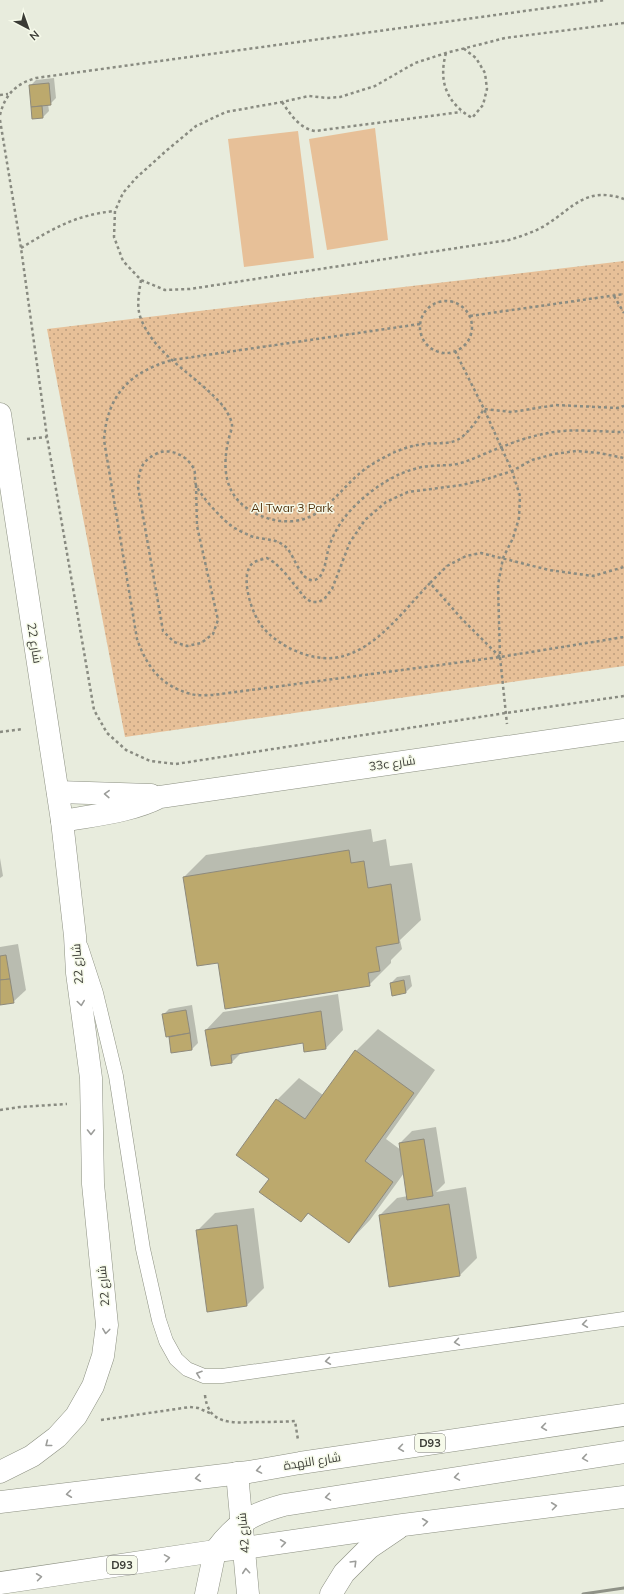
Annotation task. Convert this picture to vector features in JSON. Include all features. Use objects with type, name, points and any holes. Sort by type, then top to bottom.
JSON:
[{"type":"street","name":"شارع 22","points":[[0,414],[62,821],[75,936],[77,973],[91,1078],[93,1184],[107,1325],[103,1356],[93,1386],[76,1416],[57,1437],[32,1456],[0,1472]]},
{"type":"street","name":"33c شارع","points":[[62,821],[127,808],[160,797],[624,730]]},
{"type":"street","name":"33c شارع","points":[[58,792],[150,795],[160,797]]},
{"type":"street","name":"شارع النهدة","points":[[0,1502],[237,1473],[300,1462],[624,1415]]},
{"type":"street","points":[[206,1594],[215,1550],[227,1535],[242,1522],[262,1511],[305,1501],[624,1452]]},
{"type":"street","name":"شارع 42","points":[[237,1473],[248,1594]]},
{"type":"street","name":"D93","points":[[0,1582],[215,1550],[244,1548],[403,1525],[624,1497]]},
{"type":"street","points":[[330,1594],[344,1573],[369,1548],[403,1525]]},
{"type":"lane","points":[[75,936],[90,971],[109,1047],[122,1106],[143,1249],[164,1334],[176,1359],[187,1369],[204,1376],[222,1376],[624,1319]]},
{"type":"path","points":[[0,116],[3,104],[8,94],[16,86],[25,81],[36,78],[605,0]]},
{"type":"path","points":[[624,23],[512,37],[463,48],[416,63],[375,86],[340,97],[327,98],[309,96],[226,112],[210,118],[196,126],[166,151],[136,178],[123,193],[115,211],[114,237],[123,261],[141,280],[165,290],[190,289],[509,240],[530,234],[582,199],[602,194],[624,198]]},
{"type":"path","points":[[446,53],[442,65],[445,84],[452,102],[461,112],[472,118],[483,105],[487,89],[485,73],[476,58],[463,48]]},
{"type":"path","points":[[0,95],[8,94]]},
{"type":"path","points":[[282,102],[306,130],[315,131],[461,112]]},
{"type":"path","points":[[0,120],[21,248],[47,437],[94,710],[107,733],[126,750],[150,761],[176,764],[624,696]]},
{"type":"path","points":[[21,248],[73,219],[96,213],[115,211]]},
{"type":"path","points":[[141,280],[138,299],[141,318],[149,334],[161,350],[207,388],[224,407],[232,423],[225,455],[225,474],[232,492],[244,505],[260,516],[278,521],[295,521],[313,516],[328,505],[352,480],[370,465],[403,448],[424,444],[448,443],[461,438],[473,426],[484,409]]},
{"type":"path","points":[[470,316],[624,294]]},
{"type":"path","points":[[614,296],[624,313]]},
{"type":"path","points":[[442,301],[453,302],[463,307],[470,316],[472,324],[470,337],[462,347],[455,351],[446,353],[438,352],[430,348],[420,333],[420,324],[423,313],[432,305],[442,301]]},
{"type":"path","points":[[420,324],[172,360],[148,368],[137,375],[123,388],[112,404],[105,422],[104,440],[137,639],[144,658],[157,675],[173,687],[192,694],[213,695],[500,657],[624,637]]},
{"type":"path","points":[[455,351],[484,409],[512,471],[520,496],[519,518],[513,538],[503,558],[498,585],[500,657],[510,746]]},
{"type":"path","points":[[484,409],[512,412],[556,405],[617,408],[624,406]]},
{"type":"path","points":[[196,485],[197,526],[218,620],[213,634],[201,644],[187,646],[174,642],[163,631],[138,487],[139,472],[146,460],[159,452],[174,452],[186,459],[195,470],[196,485],[217,513],[230,525],[252,536],[277,540],[287,548],[305,576],[310,580],[315,580],[320,577],[323,571],[328,548],[336,530],[351,509],[374,489],[396,474],[422,467],[457,464],[482,456],[501,447],[549,433],[575,430],[624,432]]},
{"type":"path","points":[[624,458],[599,453],[584,452],[554,454],[532,460],[512,471],[462,485],[408,492],[386,502],[365,520],[350,542],[332,589],[325,598],[319,602],[312,602],[306,599],[286,573],[267,558],[257,560],[249,568],[247,578],[252,610],[261,626],[274,638],[310,656],[334,658],[350,654],[368,645],[390,625],[447,566],[466,556],[481,553],[550,570],[593,576],[624,566]]},
{"type":"path","points":[[430,583],[462,619],[500,657]]},
{"type":"path","points":[[0,1110],[48,1104],[92,1106]]},
{"type":"path","points":[[210,1376],[206,1384],[206,1401],[209,1409],[215,1416]]},
{"type":"path","points":[[76,1416],[90,1421],[190,1407],[206,1410],[222,1421],[232,1423],[295,1421],[300,1462]]},
{"type":"green space","points":[[375,128],[388,240],[327,250],[309,139]]},
{"type":"green space","points":[[298,131],[314,258],[244,267],[228,139]]},
{"type":"green space","name":"Al Twar 3 Park","points":[[624,261],[624,666],[125,737],[47,329]]},
{"type":"building","points":[[49,83],[51,105],[31,107],[29,85]]},
{"type":"building","points":[[42,106],[43,118],[32,119],[31,107]]},
{"type":"building","points":[[349,850],[351,863],[364,861],[368,888],[391,884],[399,943],[376,947],[380,971],[368,973],[370,986],[225,1009],[218,963],[197,966],[183,877]]},
{"type":"building","points":[[6,955],[10,979],[0,980],[0,956]]},
{"type":"building","points":[[10,979],[14,1003],[0,1005],[0,980]]},
{"type":"building","points":[[404,980],[406,993],[392,996],[390,983]]},
{"type":"building","points":[[186,1010],[190,1033],[166,1037],[162,1014]]},
{"type":"building","points":[[321,1011],[326,1049],[304,1052],[303,1043],[231,1055],[232,1063],[211,1066],[205,1030]]},
{"type":"building","points":[[190,1033],[192,1050],[171,1053],[169,1037]]},
{"type":"building","points":[[355,1050],[414,1093],[365,1161],[393,1182],[349,1243],[308,1213],[301,1222],[259,1192],[269,1179],[236,1155],[276,1099],[305,1119]]},
{"type":"building","points":[[424,1139],[433,1196],[407,1200],[399,1143]]},
{"type":"building","points":[[449,1204],[460,1276],[389,1287],[379,1215]]},
{"type":"building","points":[[237,1225],[247,1306],[207,1312],[196,1230]]},
{"type":"railway","points":[[583,1594],[624,1588]]}]
